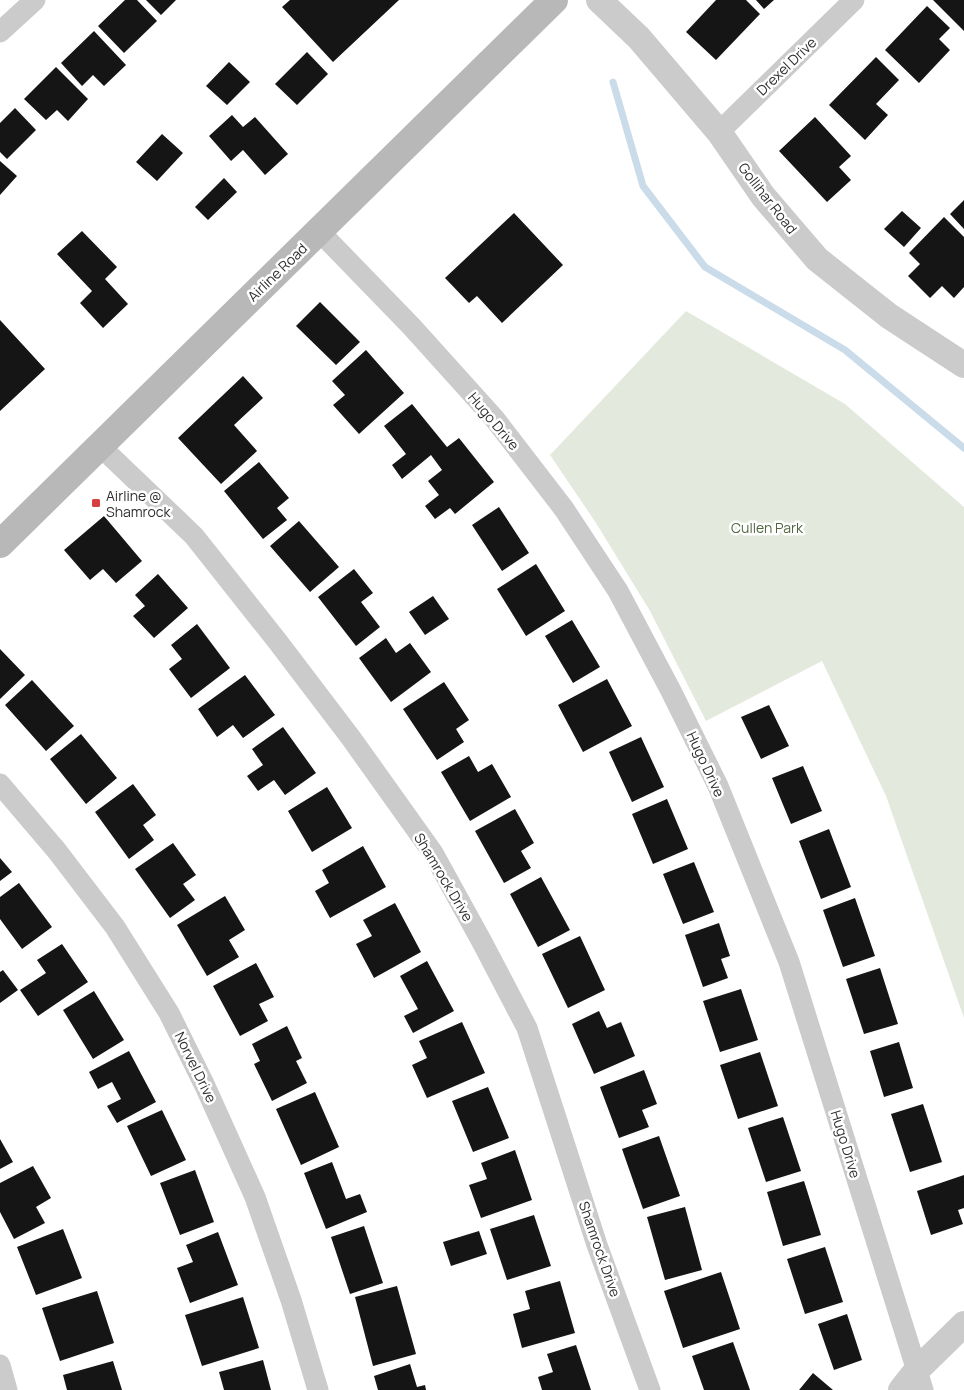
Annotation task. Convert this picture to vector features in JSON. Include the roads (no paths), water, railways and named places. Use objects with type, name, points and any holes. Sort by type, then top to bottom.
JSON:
[{"type":"main road","name":"Airline Road","points":[[0,544],[554,0]]},
{"type":"street","points":[[0,32],[35,0]]},
{"type":"street","name":"Gollihar Road","points":[[599,0],[639,38],[719,132],[763,196],[817,259],[889,316],[964,365]]},
{"type":"street","name":"Drexel Drive","points":[[719,132],[854,0]]},
{"type":"street","name":"Hugo Drive","points":[[319,231],[412,327],[494,418],[558,501],[618,591],[672,691],[718,786],[789,962],[913,1384]]},
{"type":"street","name":"Shamrock Drive","points":[[100,446],[194,536],[351,738],[433,853],[527,1028],[597,1245],[650,1390]]},
{"type":"street","name":"Norvel Drive","points":[[0,784],[58,851],[115,927],[170,1013],[255,1196],[291,1300],[318,1390]]},
{"type":"street","points":[[913,1384],[964,1324]]},
{"type":"street","points":[[0,1365],[7,1390]]},
{"type":"waterway","points":[[613,82],[643,186],[705,267],[845,350],[964,448]]},
{"type":"place","name":"Airline @ Shamrock","points":[[96,503]]},
{"type":"park label","name":"Cullen Park","points":[[767,527]]}]
